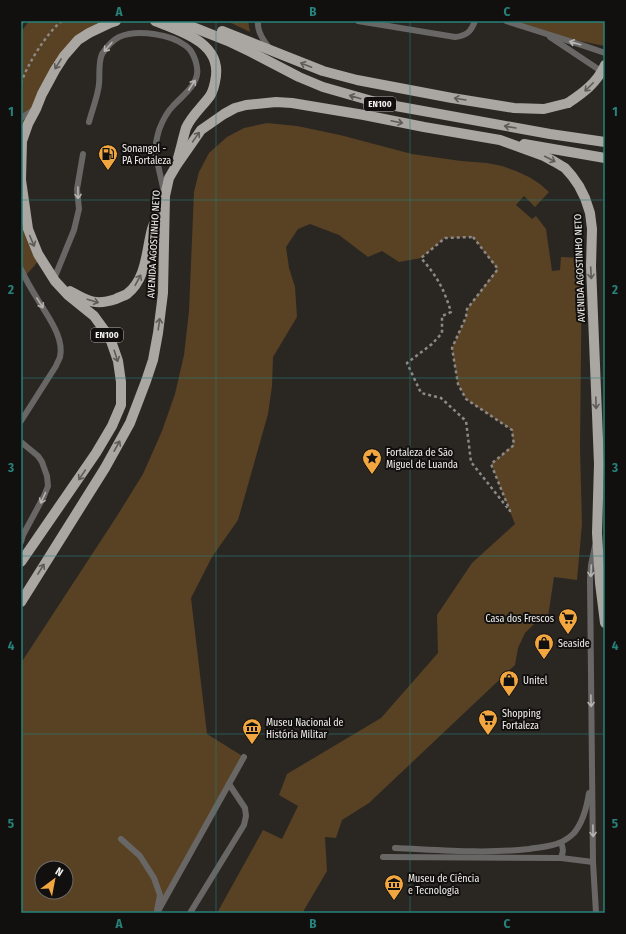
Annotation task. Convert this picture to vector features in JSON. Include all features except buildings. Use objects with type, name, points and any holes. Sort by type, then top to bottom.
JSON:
[{"type":"main road","points":[[156,21],[183,31],[202,44],[213,54],[217,70],[215,86],[210,96],[194,115],[186,128],[176,166]]},
{"type":"main road","name":"EN100","points":[[169,21],[185,24],[228,41],[299,77],[379,103],[550,134],[605,142]]},
{"type":"main road","points":[[193,21],[323,71],[357,80],[514,108],[544,109],[568,103],[585,92],[601,74],[605,66]]},
{"type":"main road","name":"EN100","points":[[21,562],[64,502],[96,453],[112,426],[121,405],[121,382],[118,361],[110,338],[94,316],[68,295],[55,280],[38,254],[28,230],[21,180],[22,141],[28,124],[55,70],[70,47],[78,40],[113,22]]},
{"type":"main road","name":"AVENIDA AGOSTINHO NETO","points":[[21,602],[105,468],[130,423],[146,381],[153,360],[163,293],[165,196],[169,178],[201,130],[211,122],[235,108],[265,102],[276,102],[292,103],[364,115],[500,140],[544,156],[555,162],[565,168],[579,186],[590,213],[592,229],[591,266],[599,464],[597,533],[600,582],[605,623]]},
{"type":"main road","points":[[500,140],[605,158]]},
{"type":"main road","points":[[55,280],[77,295],[97,303],[108,302],[126,295],[136,284],[145,266],[152,230],[165,196]]},
{"type":"lane","points":[[258,21],[261,35],[270,51]]},
{"type":"lane","points":[[358,21],[455,37],[464,36],[470,31],[475,21]]},
{"type":"lane","points":[[506,21],[605,53]]},
{"type":"lane","points":[[89,122],[99,85],[102,55],[108,46],[118,37],[129,34],[152,34],[176,40],[187,46],[196,61],[198,73],[194,83],[172,106],[164,119],[157,138],[155,154],[165,196]]},
{"type":"lane","points":[[545,34],[605,74]]},
{"type":"lane","points":[[21,118],[36,108]]},
{"type":"lane","points":[[55,280],[74,230],[79,210],[77,189],[83,154]]},
{"type":"lane","points":[[21,269],[26,281],[56,329],[60,345],[60,356],[56,366],[21,421]]},
{"type":"lane","points":[[21,442],[38,456],[43,463],[48,486],[23,535],[21,542]]},
{"type":"lane","points":[[596,913],[593,862],[590,580],[591,565],[597,533]]},
{"type":"lane","points":[[157,913],[244,757]]},
{"type":"lane","points":[[395,848],[472,852],[516,850],[561,843],[574,833],[583,817],[592,778]]},
{"type":"lane","points":[[190,913],[244,825],[246,816],[244,808],[229,784]]},
{"type":"lane","points":[[121,839],[140,856],[154,878],[160,895],[157,913]]},
{"type":"lane","points":[[561,843],[563,848],[561,858]]},
{"type":"lane","points":[[383,857],[561,858],[593,862]]},
{"type":"path","points":[[21,83],[36,54],[56,26],[62,21]]},
{"type":"path","points":[[473,237],[498,269],[467,309],[466,317],[452,348],[458,384],[466,399],[512,430],[514,445],[491,464],[510,511],[471,462],[466,421],[441,398],[421,393],[407,363],[432,344],[442,333],[442,316],[451,312],[440,283],[421,258],[445,238],[473,237]]},
{"type":"shaded area","points":[[29,21],[112,21],[71,47],[22,141],[28,229],[41,258],[21,281],[21,32]]},
{"type":"shaded area","points":[[227,21],[248,21],[250,32]]},
{"type":"shaded area","points":[[506,21],[605,21],[605,46],[545,34]]},
{"type":"shaded area","points":[[267,123],[297,126],[340,135],[412,154],[502,166],[529,177],[549,192],[535,207],[524,196],[516,205],[532,219],[536,216],[546,229],[552,271],[560,270],[561,257],[582,258],[580,448],[582,524],[577,580],[554,577],[548,617],[536,622],[525,633],[518,648],[515,665],[369,803],[342,820],[336,838],[325,837],[327,871],[304,910],[304,913],[217,913],[263,830],[282,839],[298,806],[279,795],[287,774],[381,718],[438,653],[437,615],[472,563],[515,524],[491,464],[513,445],[512,430],[466,399],[458,384],[452,348],[466,317],[467,309],[497,269],[473,237],[445,238],[421,258],[399,262],[382,251],[368,257],[339,235],[310,224],[298,229],[286,247],[289,268],[295,287],[297,317],[273,357],[272,386],[268,414],[238,520],[212,557],[191,598],[207,734],[244,757],[157,913],[21,913],[21,663],[143,474],[162,431],[175,394],[184,355],[189,311],[194,192],[199,172],[209,153],[227,137],[244,128]]},
{"type":"place","name":"Sonangol - PA Fortaleza","points":[[108,171]]},
{"type":"place","name":"Fortaleza de São Miguel de Luanda","points":[[372,475]]},
{"type":"place","name":"Casa dos Frescos","points":[[568,635]]},
{"type":"place","name":"Seaside","points":[[544,660]]},
{"type":"place","name":"Unitel","points":[[509,697]]},
{"type":"place","name":"Shopping Fortaleza","points":[[488,736]]},
{"type":"place","name":"Museu Nacional de História Militar","points":[[252,745]]},
{"type":"place","name":"Museu de Ciência e Tecnologia","points":[[394,901]]}]
